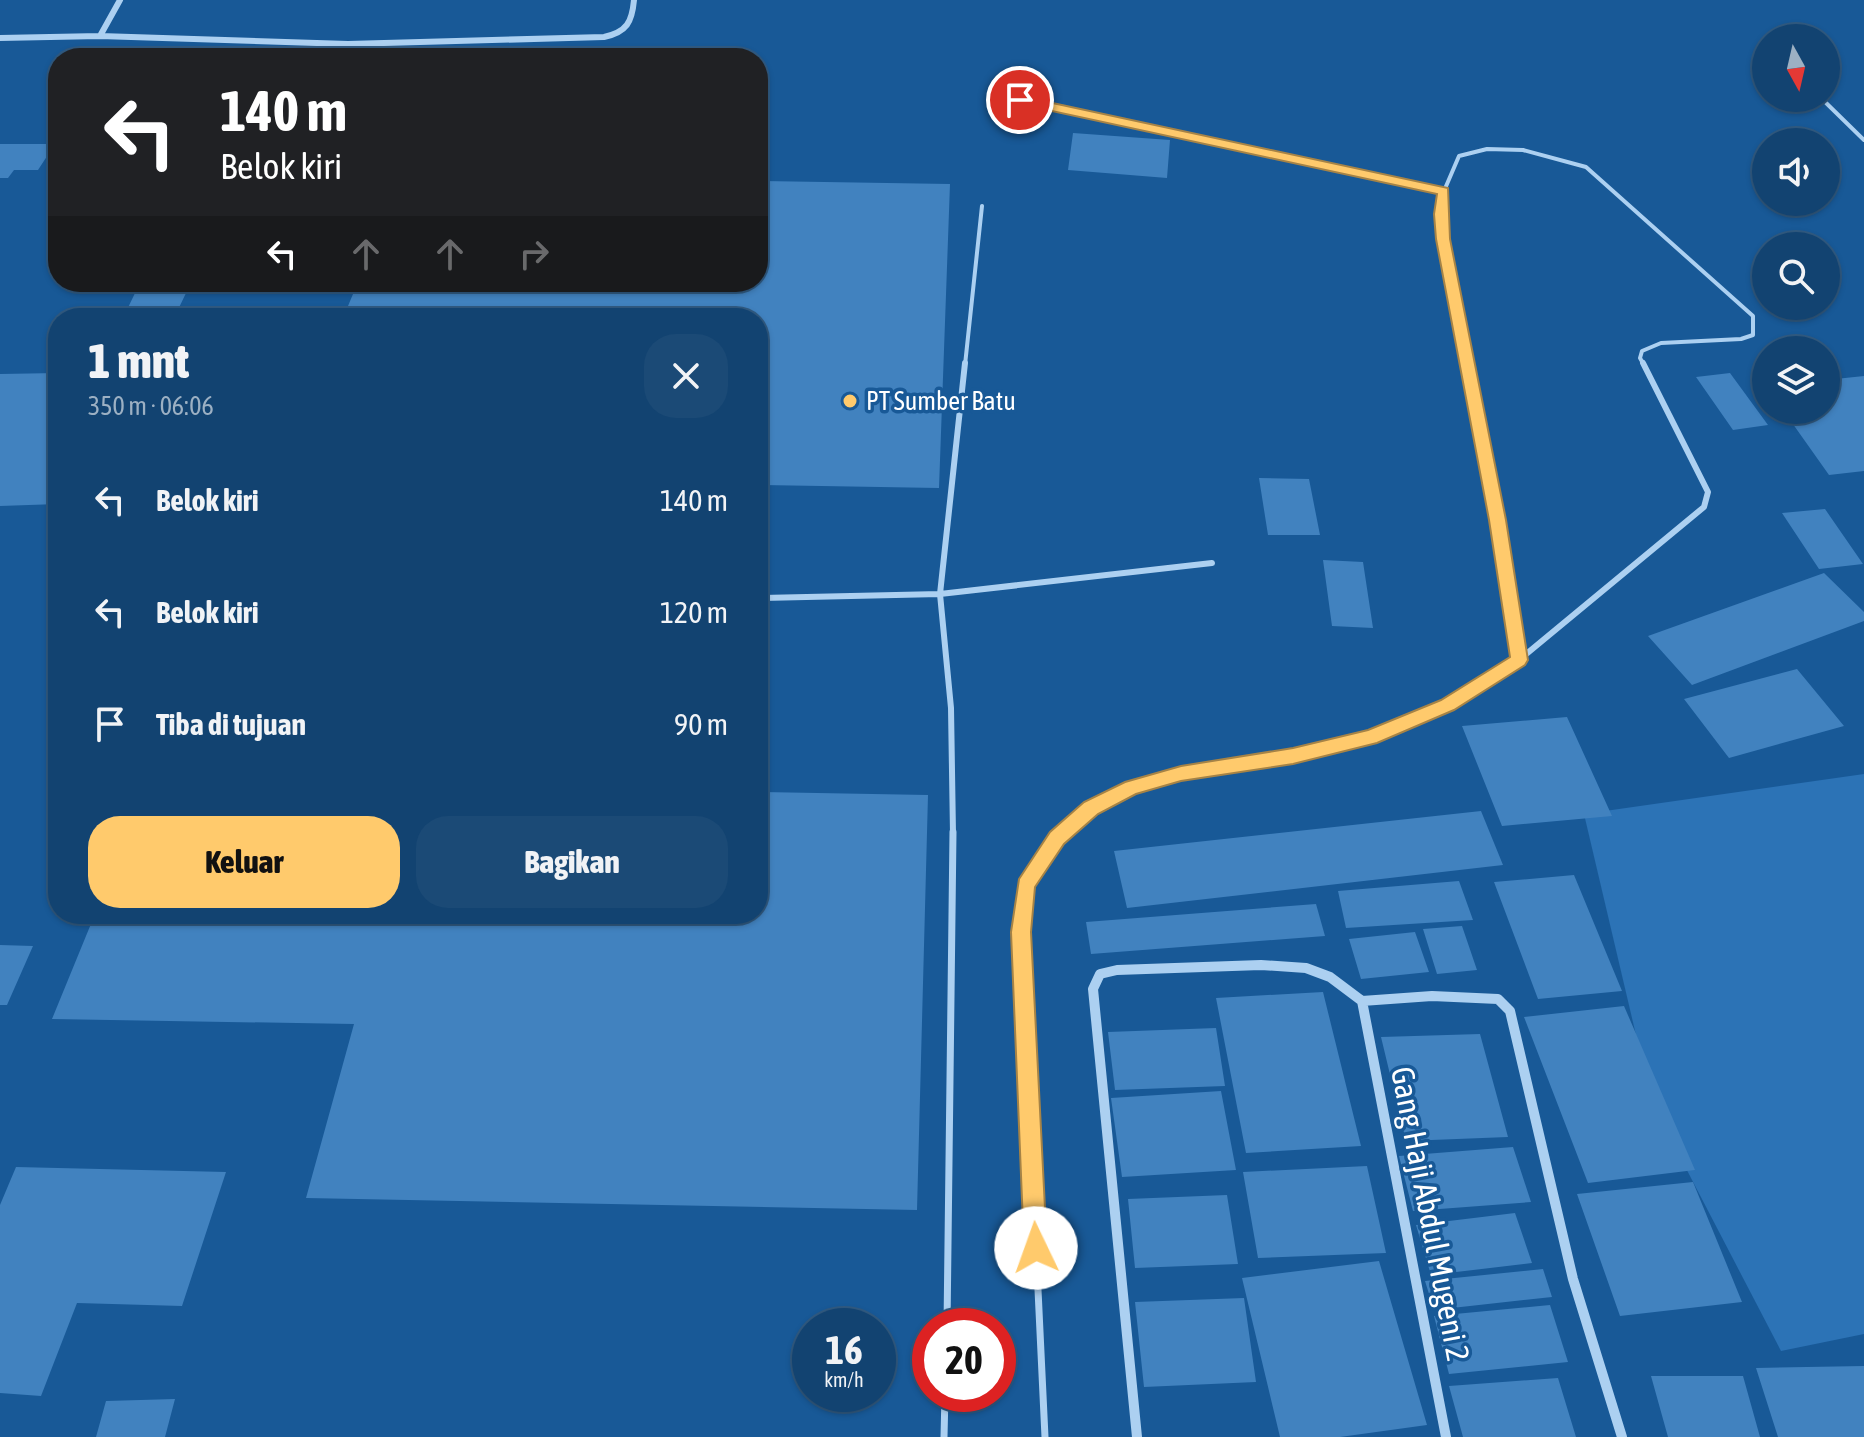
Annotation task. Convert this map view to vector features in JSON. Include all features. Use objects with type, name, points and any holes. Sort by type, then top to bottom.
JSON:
[{"type":"street","points":[[100,36],[120,0]]},
{"type":"street","points":[[0,38],[100,36],[348,44],[604,37],[628,30],[632,24],[634,0]]},
{"type":"street","points":[[1137,1437],[1093,989],[1100,974],[1117,970],[1261,965],[1306,968],[1330,977],[1362,1001],[1432,996],[1498,999],[1510,1011],[1583,1317],[1622,1437]]},
{"type":"street","name":"Gang Haji Abdul Mugeni 2","points":[[1362,1001],[1446,1437]]},
{"type":"lane","points":[[1020,100],[1444,191]]},
{"type":"lane","points":[[1835,112],[1864,140]]},
{"type":"lane","points":[[1045,1437],[1021,932],[1026,885],[1057,838],[1091,808],[1132,787],[1181,774],[1293,756],[1370,737],[1447,705],[1519,660],[1704,507],[1708,492],[1640,358],[1642,351],[1661,343],[1741,339],[1753,335],[1753,316],[1746,306],[1602,178],[1570,159],[1524,150],[1465,153],[1452,169],[1440,214],[1498,520],[1519,660]]},
{"type":"lane","points":[[947,1308],[953,837],[951,708],[940,594],[982,206]]},
{"type":"lane","points":[[768,598],[940,594],[1212,563]]},
{"type":"lane","points":[[944,1437],[945,1412]]},
{"type":"shaded area","points":[[1864,774],[1864,1334],[1781,1351],[1652,1103],[1584,814]]},
{"type":"building","points":[[1073,133],[1170,140],[1167,178],[1068,170]]},
{"type":"building","points":[[0,144],[48,144],[48,155],[38,170],[14,170],[8,178],[0,178]]},
{"type":"building","name":"PT Sumber Batu","points":[[768,181],[950,184],[939,488],[768,485],[768,308],[347,308],[354,292],[768,292]]},
{"type":"building","points":[[136,292],[187,292],[179,308],[128,308]]},
{"type":"building","points":[[48,373],[48,504],[0,506],[0,374]]},
{"type":"building","points":[[1730,373],[1752,403],[1752,424],[1768,425],[1733,430],[1696,377]]},
{"type":"building","points":[[1864,376],[1864,471],[1829,475],[1793,424],[1840,424],[1840,379]]},
{"type":"building","points":[[1259,478],[1309,479],[1320,535],[1268,535]]},
{"type":"building","points":[[1825,509],[1863,564],[1819,569],[1782,513]]},
{"type":"building","points":[[1323,560],[1363,562],[1373,628],[1332,626]]},
{"type":"building","points":[[1824,573],[1864,612],[1864,621],[1692,685],[1648,636]]},
{"type":"building","points":[[1797,669],[1844,726],[1729,758],[1684,699]]},
{"type":"building","points":[[1567,717],[1612,816],[1502,826],[1462,726]]},
{"type":"building","points":[[768,792],[928,795],[917,1210],[306,1198],[354,1024],[52,1019],[91,924],[768,924]]},
{"type":"building","points":[[1481,811],[1503,865],[1127,908],[1114,851]]},
{"type":"building","points":[[1574,875],[1622,991],[1538,999],[1494,882]]},
{"type":"building","points":[[1459,881],[1473,920],[1346,928],[1338,891]]},
{"type":"building","points":[[1316,904],[1325,936],[1091,954],[1086,922]]},
{"type":"building","points":[[1462,926],[1477,970],[1437,974],[1423,929]]},
{"type":"building","points":[[1415,932],[1429,972],[1361,979],[1349,939]]},
{"type":"building","points":[[0,945],[33,946],[7,1005],[0,1005]]},
{"type":"building","points":[[1323,992],[1361,1146],[1246,1153],[1216,998]]},
{"type":"building","points":[[1624,1006],[1695,1170],[1588,1183],[1524,1017]]},
{"type":"building","points":[[1216,1028],[1225,1086],[1115,1090],[1108,1032]]},
{"type":"building","points":[[1480,1034],[1508,1137],[1406,1141],[1381,1037]]},
{"type":"building","points":[[1221,1091],[1236,1170],[1122,1177],[1111,1098]]},
{"type":"building","points":[[1513,1147],[1531,1202],[1413,1211],[1399,1156]]},
{"type":"building","points":[[1367,1166],[1386,1253],[1258,1258],[1243,1172]]},
{"type":"building","points":[[16,1167],[226,1172],[182,1306],[77,1303],[41,1396],[0,1393],[0,1205]]},
{"type":"building","points":[[1693,1182],[1742,1302],[1620,1316],[1577,1194]]},
{"type":"building","points":[[1227,1195],[1238,1264],[1135,1268],[1128,1199]]},
{"type":"building","points":[[1515,1213],[1532,1263],[1431,1275],[1416,1225]]},
{"type":"building","points":[[1379,1261],[1427,1425],[1340,1437],[1280,1437],[1242,1278]]},
{"type":"building","points":[[1543,1269],[1552,1297],[1434,1310],[1425,1281]]},
{"type":"building","points":[[1244,1298],[1256,1382],[1144,1387],[1135,1302]]},
{"type":"building","points":[[1550,1305],[1568,1362],[1449,1374],[1434,1316]]},
{"type":"building","points":[[1864,1366],[1864,1437],[1778,1437],[1756,1368]]},
{"type":"building","points":[[1651,1376],[1743,1376],[1760,1437],[1668,1437]]},
{"type":"building","points":[[1558,1378],[1576,1437],[1463,1437],[1449,1386]]},
{"type":"building","points":[[175,1399],[165,1437],[96,1437],[106,1401]]},
{"type":"place","name":"PT Sumber Batu","points":[[850,401]]},
{"type":"route","points":[[1020,100],[1444,191],[1440,214],[1443,239],[1498,520],[1519,660],[1447,705],[1370,737],[1293,756],[1181,774],[1132,787],[1091,808],[1057,838],[1026,885],[1021,932],[1036,1248]]}]
